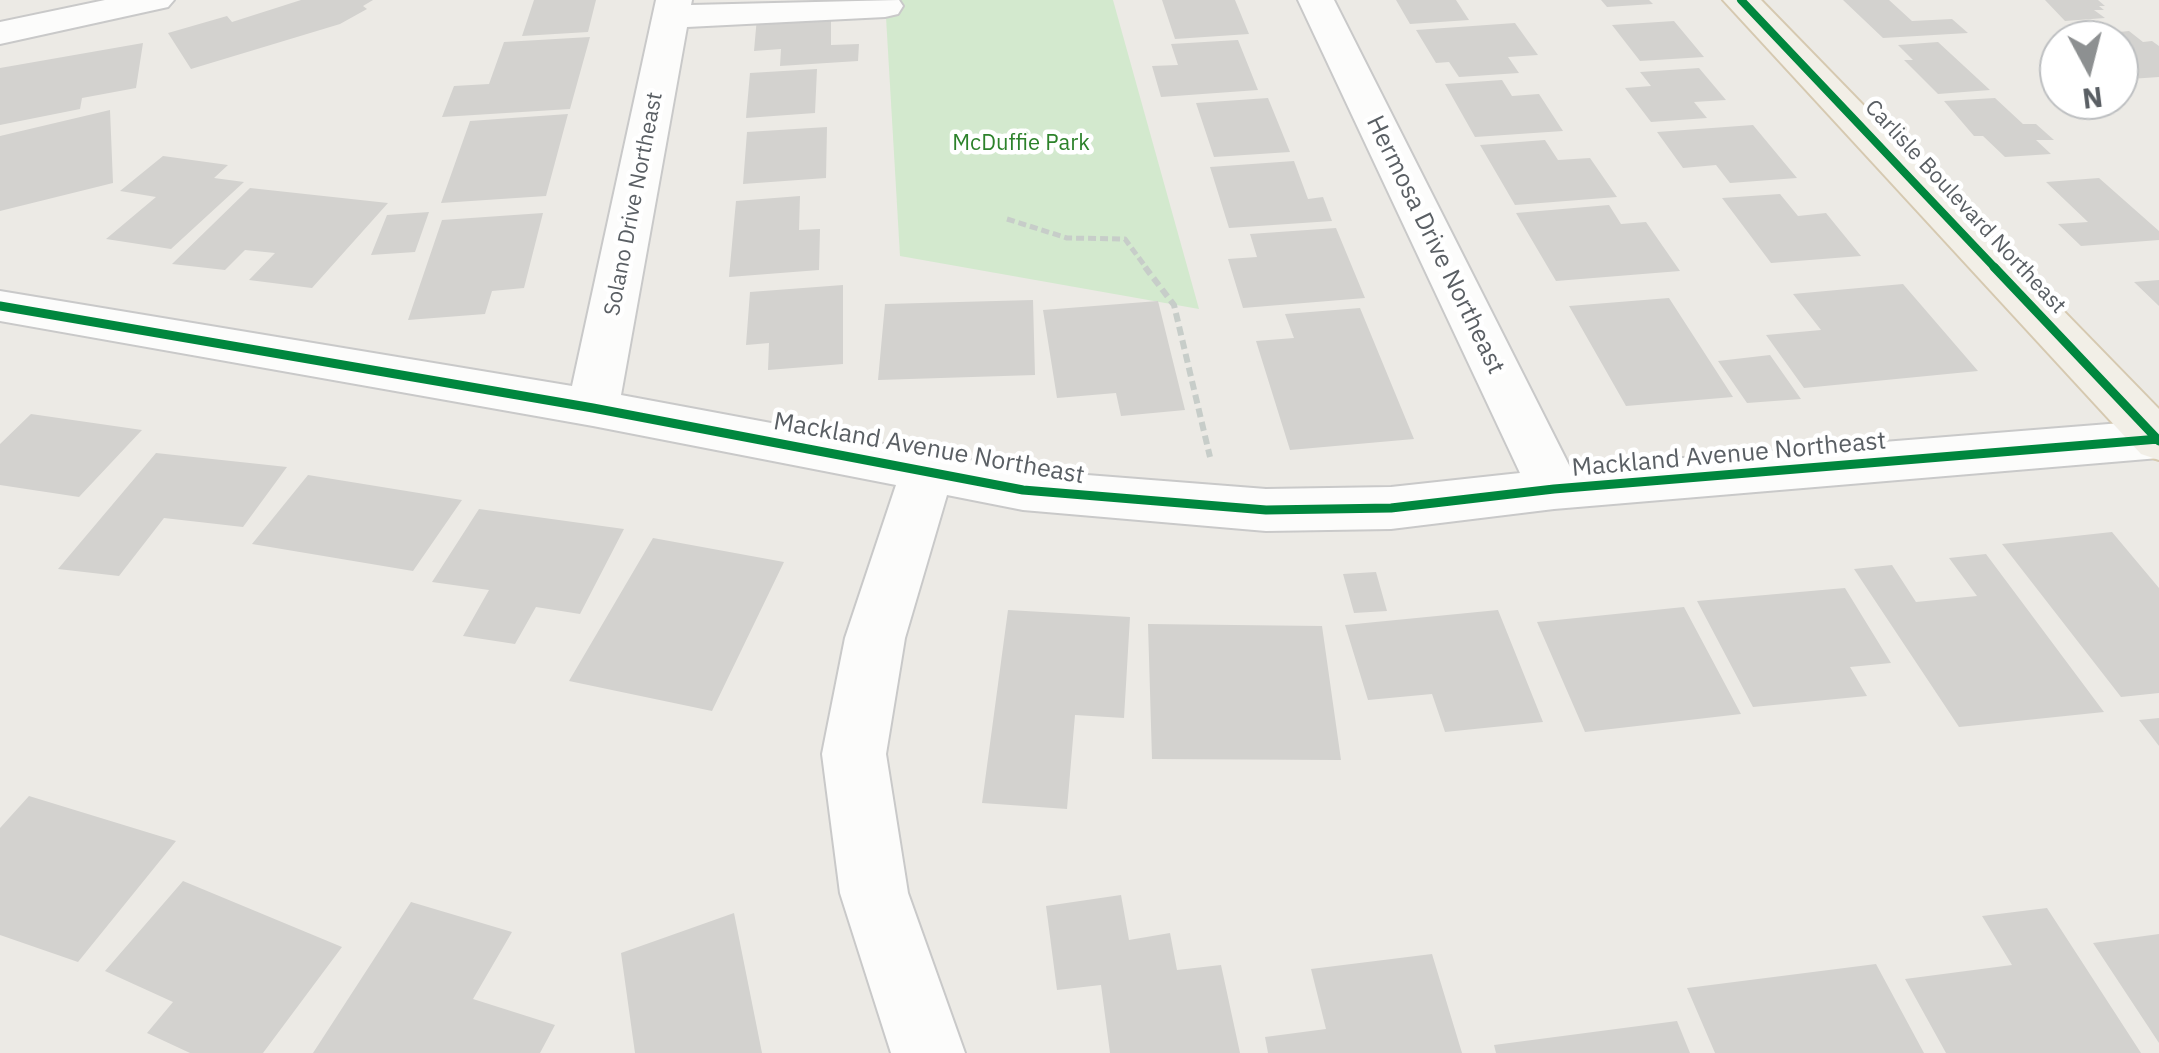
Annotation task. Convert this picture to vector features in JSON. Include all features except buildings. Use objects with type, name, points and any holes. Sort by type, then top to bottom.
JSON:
[{"type":"main road","name":"Carlisle Boulevard Northeast","points":[[1741,0],[2159,440]]},
{"type":"street","points":[[0,33],[156,0]]},
{"type":"street","name":"Hermosa Drive Northeast","points":[[1316,0],[1554,489]]},
{"type":"street","points":[[672,9],[885,6]]},
{"type":"street","name":"Solano Drive Northeast","points":[[592,408],[672,9]]},
{"type":"street","name":"Mackland Avenue Northeast","points":[[0,306],[592,408],[1023,490],[1266,510],[1390,508],[1554,489],[2159,440]]},
{"type":"street","points":[[928,472],[875,638],[854,754],[874,893],[928,1053]]},
{"type":"path","points":[[1007,220],[1067,238],[1125,239],[1174,305],[1213,468]]},
{"type":"green space","name":"McDuffie Park","points":[[885,0],[1113,0],[1199,309],[900,256]]},
{"type":"cycle path","points":[[1741,0],[2159,441]]},
{"type":"cycle path","points":[[0,306],[593,408],[1023,490],[1266,510],[1391,508],[1554,489],[2159,439]]}]
